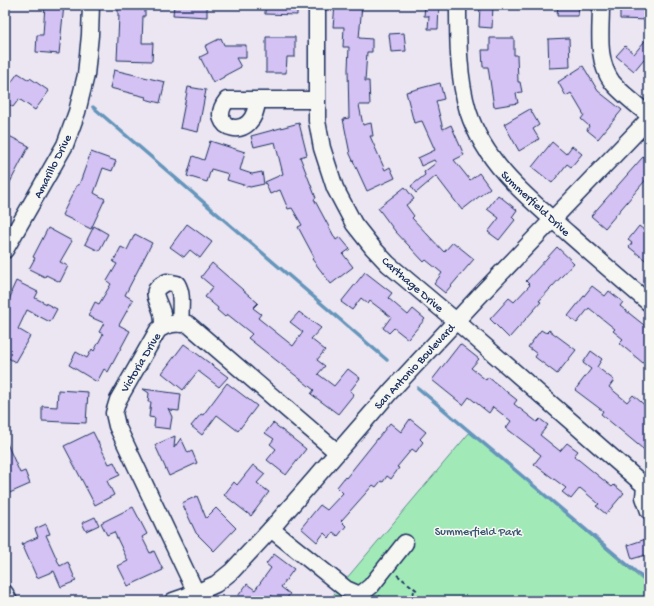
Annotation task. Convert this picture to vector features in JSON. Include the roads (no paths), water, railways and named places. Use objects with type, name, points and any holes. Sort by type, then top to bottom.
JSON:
[{"type":"street","name":"Amarillo Drive","points":[[5,250],[65,145],[77,112],[86,75],[90,36],[91,5]]},
{"type":"street","name":"Carthage Drive","points":[[317,5],[317,121],[322,148],[335,188],[354,224],[388,264],[647,487],[644,497],[649,511]]},
{"type":"street","name":"Summerfield Drive","points":[[458,5],[458,46],[464,94],[468,112],[478,135],[491,158],[507,177],[552,220],[649,303]]},
{"type":"street","points":[[601,5],[601,51],[606,70],[613,83],[648,114]]},
{"type":"street","points":[[257,100],[316,100]]},
{"type":"street","name":"San Antonio Boulevard","points":[[173,601],[198,597],[232,571],[272,529],[390,391],[552,220],[648,114]]},
{"type":"street","points":[[163,326],[162,312],[156,300],[156,289],[159,285],[167,282],[177,284],[180,290],[181,298],[181,324],[188,324],[337,452]]},
{"type":"street","name":"Victoria Drive","points":[[181,324],[174,323],[163,326],[158,330],[118,400],[114,413],[117,426],[198,597]]},
{"type":"street","points":[[272,529],[346,589],[360,595],[371,586],[406,544]]},
{"type":"street","points":[[5,593],[9,601]]},
{"type":"waterway","points":[[93,107],[387,360]]},
{"type":"waterway","points":[[418,388],[649,583]]},
{"type":"park label","name":"Summerfield Park","points":[[478,531]]}]
